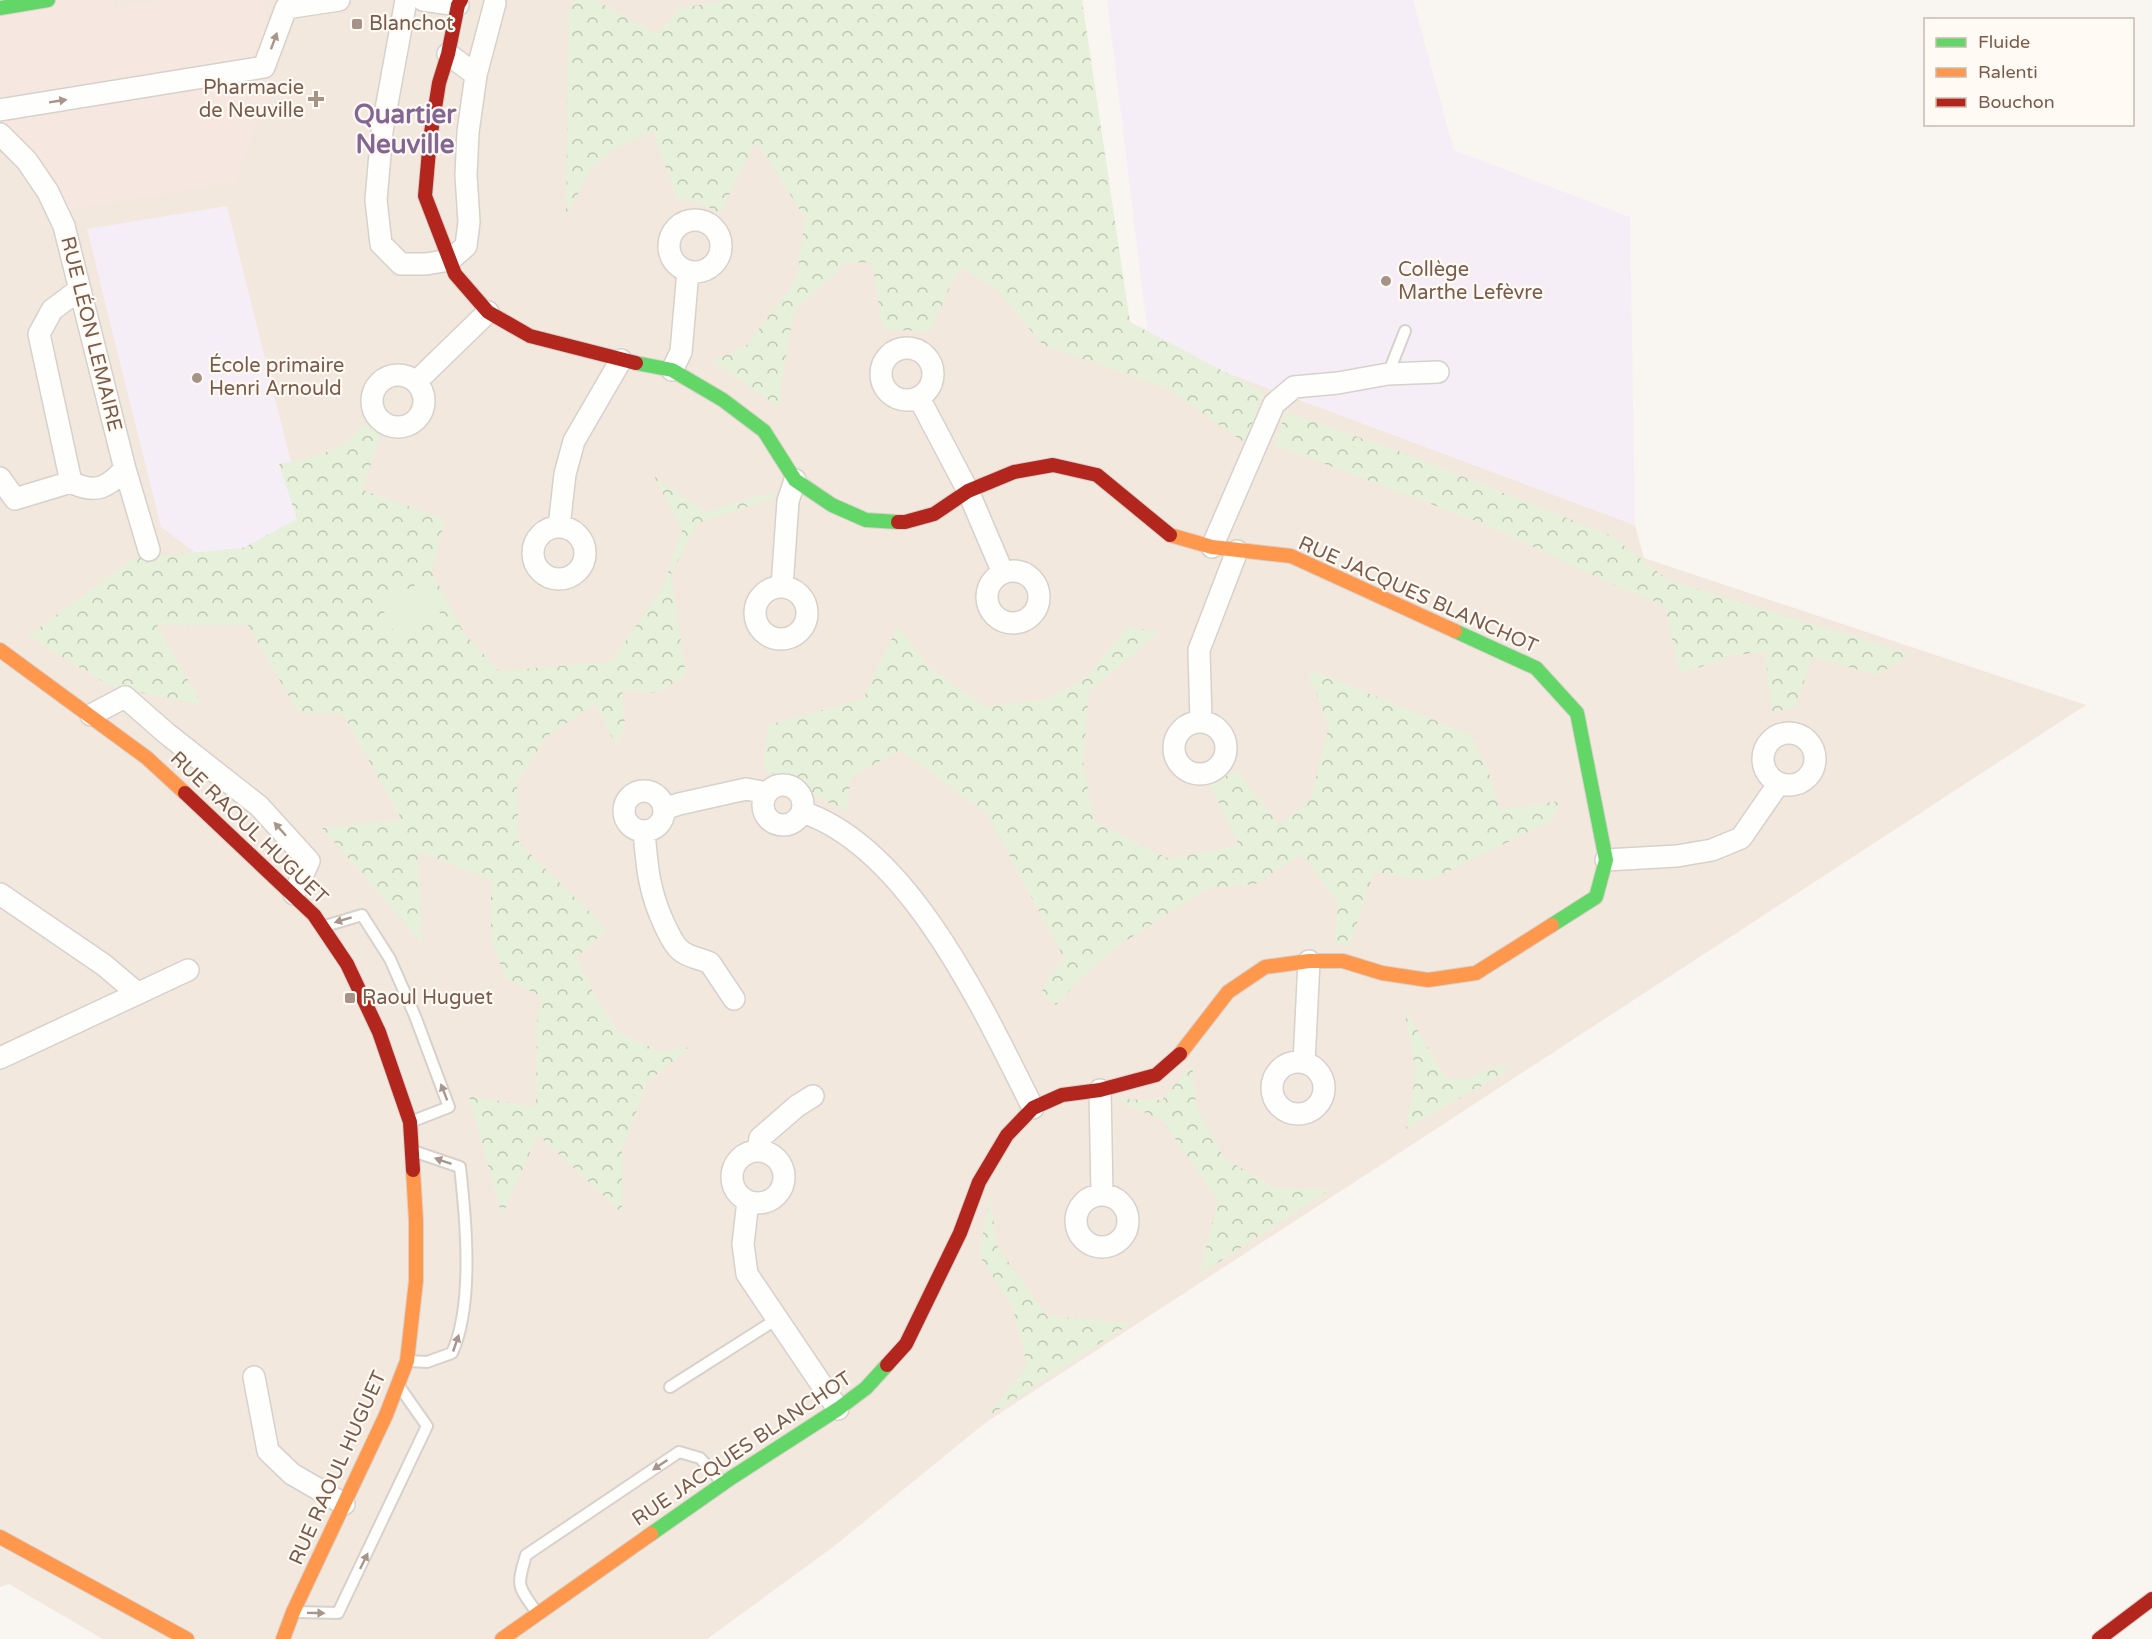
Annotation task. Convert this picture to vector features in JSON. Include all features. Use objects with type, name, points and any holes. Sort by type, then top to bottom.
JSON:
[{"type":"street","points":[[0,8],[48,0]]},
{"type":"street","points":[[0,110],[264,67],[286,8],[339,0]]},
{"type":"street","points":[[406,0],[382,131],[376,200],[381,243],[401,264],[426,264],[450,260],[466,246],[470,222],[466,175],[467,143],[476,75],[495,3]]},
{"type":"street","points":[[423,0],[460,3]]},
{"type":"street","name":"RUE JACQUES BLANCHOT","points":[[460,3],[439,83],[430,139],[425,196],[455,274],[488,312],[530,336],[621,360],[672,370],[723,400],[764,431],[795,480],[832,505],[866,520],[905,522],[934,514],[968,491],[1014,472],[1053,465],[1097,475],[1172,536],[1212,547],[1291,556],[1536,668],[1577,713],[1606,860],[1596,897],[1476,973],[1428,980],[1382,973],[1343,961],[1309,961],[1265,967],[1228,992],[1183,1052],[1156,1075],[1100,1090],[1062,1095],[1033,1108],[1007,1135],[979,1182],[960,1233],[906,1344],[866,1388],[838,1409],[723,1484],[502,1639]]},
{"type":"street","points":[[448,54],[476,75]]},
{"type":"street","name":"RUE LÉON LEMAIRE","points":[[0,134],[27,161],[48,192],[64,226],[125,469],[149,550]]},
{"type":"street","points":[[672,370],[681,352],[688,271]]},
{"type":"street","points":[[71,482],[39,334],[52,310],[80,289]]},
{"type":"street","points":[[416,382],[488,312]]},
{"type":"street","points":[[559,527],[565,474],[574,441],[621,360]]},
{"type":"street","points":[[1212,547],[1274,404],[1294,387],[1338,383],[1388,374],[1438,372]]},
{"type":"street","points":[[919,398],[968,491],[1003,573]]},
{"type":"street","points":[[0,478],[15,499],[71,482],[80,487],[93,489],[109,485],[125,469]]},
{"type":"street","points":[[782,587],[788,501],[795,480]]},
{"type":"street","points":[[1201,722],[1199,650],[1237,550]]},
{"type":"street","name":"RUE RAOUL HUGUET","points":[[0,650],[147,758],[314,915],[347,964],[379,1032],[410,1122],[416,1221],[416,1281],[407,1361],[386,1415],[293,1612],[283,1639]]},
{"type":"street","points":[[91,715],[125,697],[166,733],[259,806],[309,861],[294,894]]},
{"type":"street","points":[[1606,860],[1677,856],[1712,850],[1741,838],[1779,783]]},
{"type":"street","points":[[778,786],[790,786],[800,794],[802,812],[793,823],[780,825],[774,823],[765,813],[764,799],[767,793],[778,786]]},
{"type":"street","points":[[664,809],[746,789],[767,793]]},
{"type":"street","points":[[647,790],[659,797],[664,809],[661,822],[656,827],[644,831],[631,827],[623,808],[629,796],[634,792],[647,790]]},
{"type":"street","points":[[802,812],[818,817],[860,845],[906,890],[943,941],[1000,1042],[1033,1108]]},
{"type":"street","points":[[644,831],[648,879],[654,902],[671,938],[680,950],[692,958],[710,963],[734,999]]},
{"type":"street","points":[[0,894],[104,965],[137,993]]},
{"type":"street","points":[[1304,1063],[1309,961]]},
{"type":"street","points":[[0,1058],[188,970]]},
{"type":"street","points":[[1100,1090],[1102,1194]]},
{"type":"street","points":[[758,1150],[760,1138],[797,1106],[813,1096]]},
{"type":"street","points":[[758,1150],[774,1156],[780,1162],[784,1178],[783,1186],[772,1199],[765,1202],[748,1201],[735,1190],[732,1174],[739,1159],[758,1150]]},
{"type":"street","points":[[748,1201],[743,1244],[747,1274],[838,1409]]},
{"type":"street","points":[[254,1377],[268,1450],[292,1473],[344,1504]]},
{"type":"street","points":[[0,1537],[187,1639]]},
{"type":"street","points":[[2099,1639],[2152,1599]]},
{"type":"lane","points":[[1388,374],[1406,331]]},
{"type":"lane","points":[[322,927],[362,915],[390,959],[415,1016],[449,1107],[410,1122]]},
{"type":"lane","points":[[407,1361],[427,1362],[452,1353],[459,1339],[465,1289],[466,1225],[460,1167],[412,1151]]},
{"type":"lane","points":[[670,1387],[777,1319]]},
{"type":"lane","points":[[293,1612],[338,1613],[427,1426],[398,1384]]},
{"type":"lane","points":[[538,1615],[519,1587],[526,1555],[679,1452],[700,1458],[723,1484]]},
{"type":"shaded area","points":[[0,0],[800,0],[1088,321],[1635,525],[1644,558],[2086,705],[985,1423],[833,1547],[707,1639],[103,1639],[9,1584],[0,1587]]},
{"type":"shaded area","points":[[0,0],[113,0],[114,8],[168,0],[263,0],[277,84],[253,132],[235,182],[69,210],[0,140]]},
{"type":"shaded area","name":"Collège Marthe Lefèvre","points":[[1107,0],[1413,0],[1454,150],[1630,217],[1635,525],[1149,344]]},
{"type":"shaded area","name":"École primaire Henri Arnould","points":[[227,206],[312,546],[201,557],[161,527],[87,229]]},
{"type":"green space","points":[[575,0],[595,0],[657,34],[681,8],[729,0],[1082,0],[1130,322],[1263,392],[1245,443],[1167,388],[1043,345],[995,288],[959,268],[930,331],[883,330],[872,262],[846,263],[794,311],[782,379],[780,408],[713,361],[747,345],[797,278],[805,218],[762,150],[755,143],[720,213],[698,202],[677,200],[653,131],[610,151],[589,172],[566,216],[569,10]]},
{"type":"green space","points":[[1286,412],[1401,452],[1612,536],[1668,580],[1911,654],[1877,675],[1812,657],[1796,706],[1772,713],[1765,651],[1732,656],[1680,674],[1665,606],[1603,580],[1489,526],[1274,445]]},
{"type":"green space","points":[[365,424],[381,434],[362,490],[445,519],[432,572],[464,633],[499,671],[611,662],[663,587],[682,530],[654,476],[706,512],[773,492],[774,498],[698,523],[671,574],[686,676],[656,693],[622,690],[625,725],[617,746],[595,704],[547,736],[517,783],[519,843],[597,919],[605,931],[576,958],[598,1002],[620,1033],[661,1052],[691,1047],[648,1081],[622,1149],[622,1213],[538,1135],[502,1216],[469,1096],[536,1107],[537,1020],[542,997],[505,978],[492,941],[490,905],[493,881],[418,851],[422,943],[322,828],[402,820],[343,714],[298,712],[248,625],[157,625],[202,705],[110,686],[28,636],[134,558],[243,548],[297,519],[279,464],[311,458],[345,444]]},
{"type":"green space","points":[[423,581],[442,617],[398,640],[380,604]]},
{"type":"green space","points":[[898,626],[930,668],[986,707],[1048,699],[1087,677],[1128,626],[1159,633],[1089,691],[1083,762],[1094,821],[1169,859],[1239,845],[1209,783],[1237,771],[1280,825],[1311,798],[1329,726],[1310,678],[1311,670],[1471,735],[1488,770],[1500,810],[1559,801],[1553,820],[1428,881],[1374,872],[1349,947],[1335,943],[1338,901],[1301,854],[1256,884],[1208,888],[1118,946],[1082,977],[1056,1005],[1041,993],[1050,976],[1065,960],[987,814],[900,750],[851,777],[846,812],[764,769],[768,725],[863,699]]},
{"type":"green space","points":[[1404,1008],[1447,1079],[1463,1080],[1500,1064],[1508,1071],[1406,1129],[1416,1073]]},
{"type":"green space","points":[[1192,1064],[1196,1105],[1224,1158],[1275,1188],[1331,1189],[1199,1275],[1218,1200],[1162,1120],[1114,1099],[1162,1100]]},
{"type":"green space","points":[[990,1196],[997,1246],[1047,1316],[1131,1323],[986,1418],[1027,1365],[1013,1308],[979,1255]]},
{"type":"traffic: fast","points":[[0,8],[48,0]]},
{"type":"traffic: fast","points":[[636,363],[672,370],[723,400],[764,431],[795,480],[832,505],[866,520],[898,522]]},
{"type":"traffic: fast","points":[[1455,631],[1536,668],[1577,713],[1606,860],[1596,897],[1552,925]]},
{"type":"traffic: fast","points":[[651,1534],[731,1478],[838,1409],[866,1388],[887,1365]]},
{"type":"traffic: slow","points":[[1170,535],[1212,547],[1291,556],[1455,631]]},
{"type":"traffic: slow","points":[[0,650],[147,758],[185,793]]},
{"type":"traffic: slow","points":[[1180,1054],[1228,992],[1265,967],[1309,961],[1343,961],[1382,973],[1428,980],[1476,973],[1552,925]]},
{"type":"traffic: slow","points":[[283,1639],[293,1612],[386,1415],[407,1361],[416,1281],[413,1170]]},
{"type":"traffic: slow","points":[[502,1639],[651,1534]]},
{"type":"traffic: slow","points":[[0,1537],[187,1639]]},
{"type":"traffic: jam","points":[[461,0],[439,83],[430,139],[425,196],[455,274],[488,312],[530,336],[636,363]]},
{"type":"traffic: jam","points":[[898,522],[934,514],[968,491],[1014,472],[1053,465],[1097,475],[1170,535]]},
{"type":"traffic: jam","points":[[185,793],[314,915],[347,964],[379,1032],[410,1122],[413,1170]]},
{"type":"traffic: jam","points":[[887,1365],[906,1344],[960,1233],[979,1182],[1007,1135],[1033,1108],[1062,1095],[1100,1090],[1156,1075],[1180,1054]]},
{"type":"traffic: jam","points":[[2099,1639],[2152,1599]]},
{"type":"place","name":"Blanchot","points":[[357,24]]},
{"type":"place","name":"Pharmacie de Neuville","points":[[316,99]]},
{"type":"place","name":"Collège Marthe Lefèvre","points":[[1386,281]]},
{"type":"place","name":"École primaire Henri Arnould","points":[[197,378]]},
{"type":"place","name":"Raoul Huguet","points":[[350,998]]},
{"type":"district","name":"Quartier Neuville","points":[[405,129]]}]
